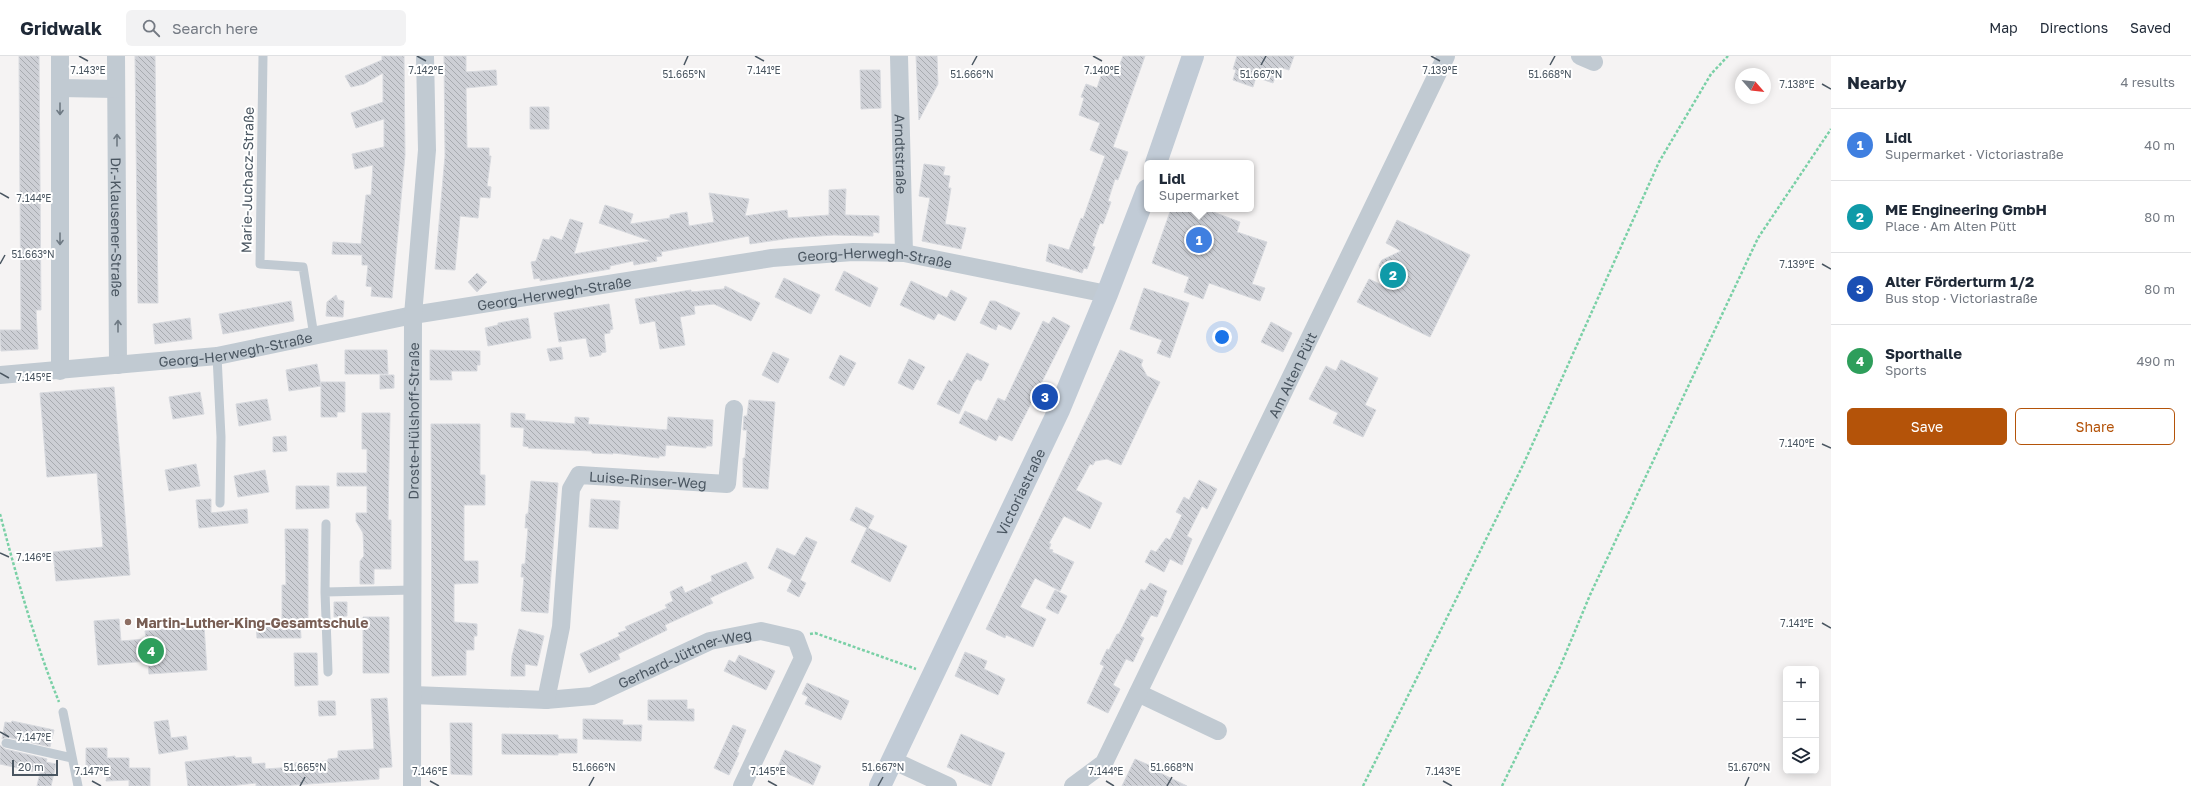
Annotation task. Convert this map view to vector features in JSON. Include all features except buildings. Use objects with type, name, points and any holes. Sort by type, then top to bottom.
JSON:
[{"type":"main road","points":[[1157,160],[1193,56]]},
{"type":"main road","name":"Victoriastraße","points":[[880,786],[1059,410],[1107,294],[1144,198]]},
{"type":"street","points":[[60,56],[60,371]]},
{"type":"street","name":"Dr.-Klausener-Straße","points":[[116,56],[118,364]]},
{"type":"street","name":"Droste-Hülshoff-Straße","points":[[412,786],[412,315],[427,150],[425,56]]},
{"type":"street","name":"Arndtstraße","points":[[899,56],[904,253]]},
{"type":"street","name":"Am Alten Pütt","points":[[1073,786],[1104,763],[1446,56]]},
{"type":"street","points":[[60,88],[116,89]]},
{"type":"street","name":"Georg-Herwegh-Straße","points":[[0,375],[60,371],[118,364],[217,356],[412,315],[772,258],[853,252],[904,253],[1107,294]]},
{"type":"street","name":"Luise-Rinser-Weg","points":[[546,700],[561,627],[571,489],[578,475],[727,484],[734,409]]},
{"type":"street","name":"Gerhard-Jüttner-Weg","points":[[413,695],[546,700],[592,696],[710,641],[762,631],[796,639]]},
{"type":"street","points":[[742,786],[803,658],[796,639]]},
{"type":"street","points":[[1138,693],[1218,731]]},
{"type":"street","points":[[892,760],[948,786]]},
{"type":"lane","name":"Marie-Juchacz-Straße","points":[[263,56],[260,264],[303,267],[314,336]]},
{"type":"lane","points":[[217,356],[221,437],[220,503]]},
{"type":"lane","points":[[326,524],[325,592],[328,672]]},
{"type":"lane","points":[[325,592],[413,590]]},
{"type":"lane","points":[[63,712],[78,786]]},
{"type":"lane","points":[[6,743],[72,758]]},
{"type":"path","points":[[1364,786],[1524,463],[1659,162],[1711,74],[1728,56]]},
{"type":"path","points":[[1502,786],[1560,667],[1590,595],[1758,238],[1831,130]]},
{"type":"path","points":[[0,514],[23,599],[42,659],[63,712]]},
{"type":"path","points":[[796,639],[815,633],[932,675]]},
{"type":"place","name":"Lidl","points":[[1199,240]]},
{"type":"place","name":"ME Engineering GmbH","points":[[1393,275]]},
{"type":"place","name":"Alter Förderturm 1/2","points":[[1045,397]]},
{"type":"place","name":"Martin-Luther-King-Gesamtschule","points":[[128,622]]},
{"type":"place","name":"Sporthalle","points":[[151,651]]}]
